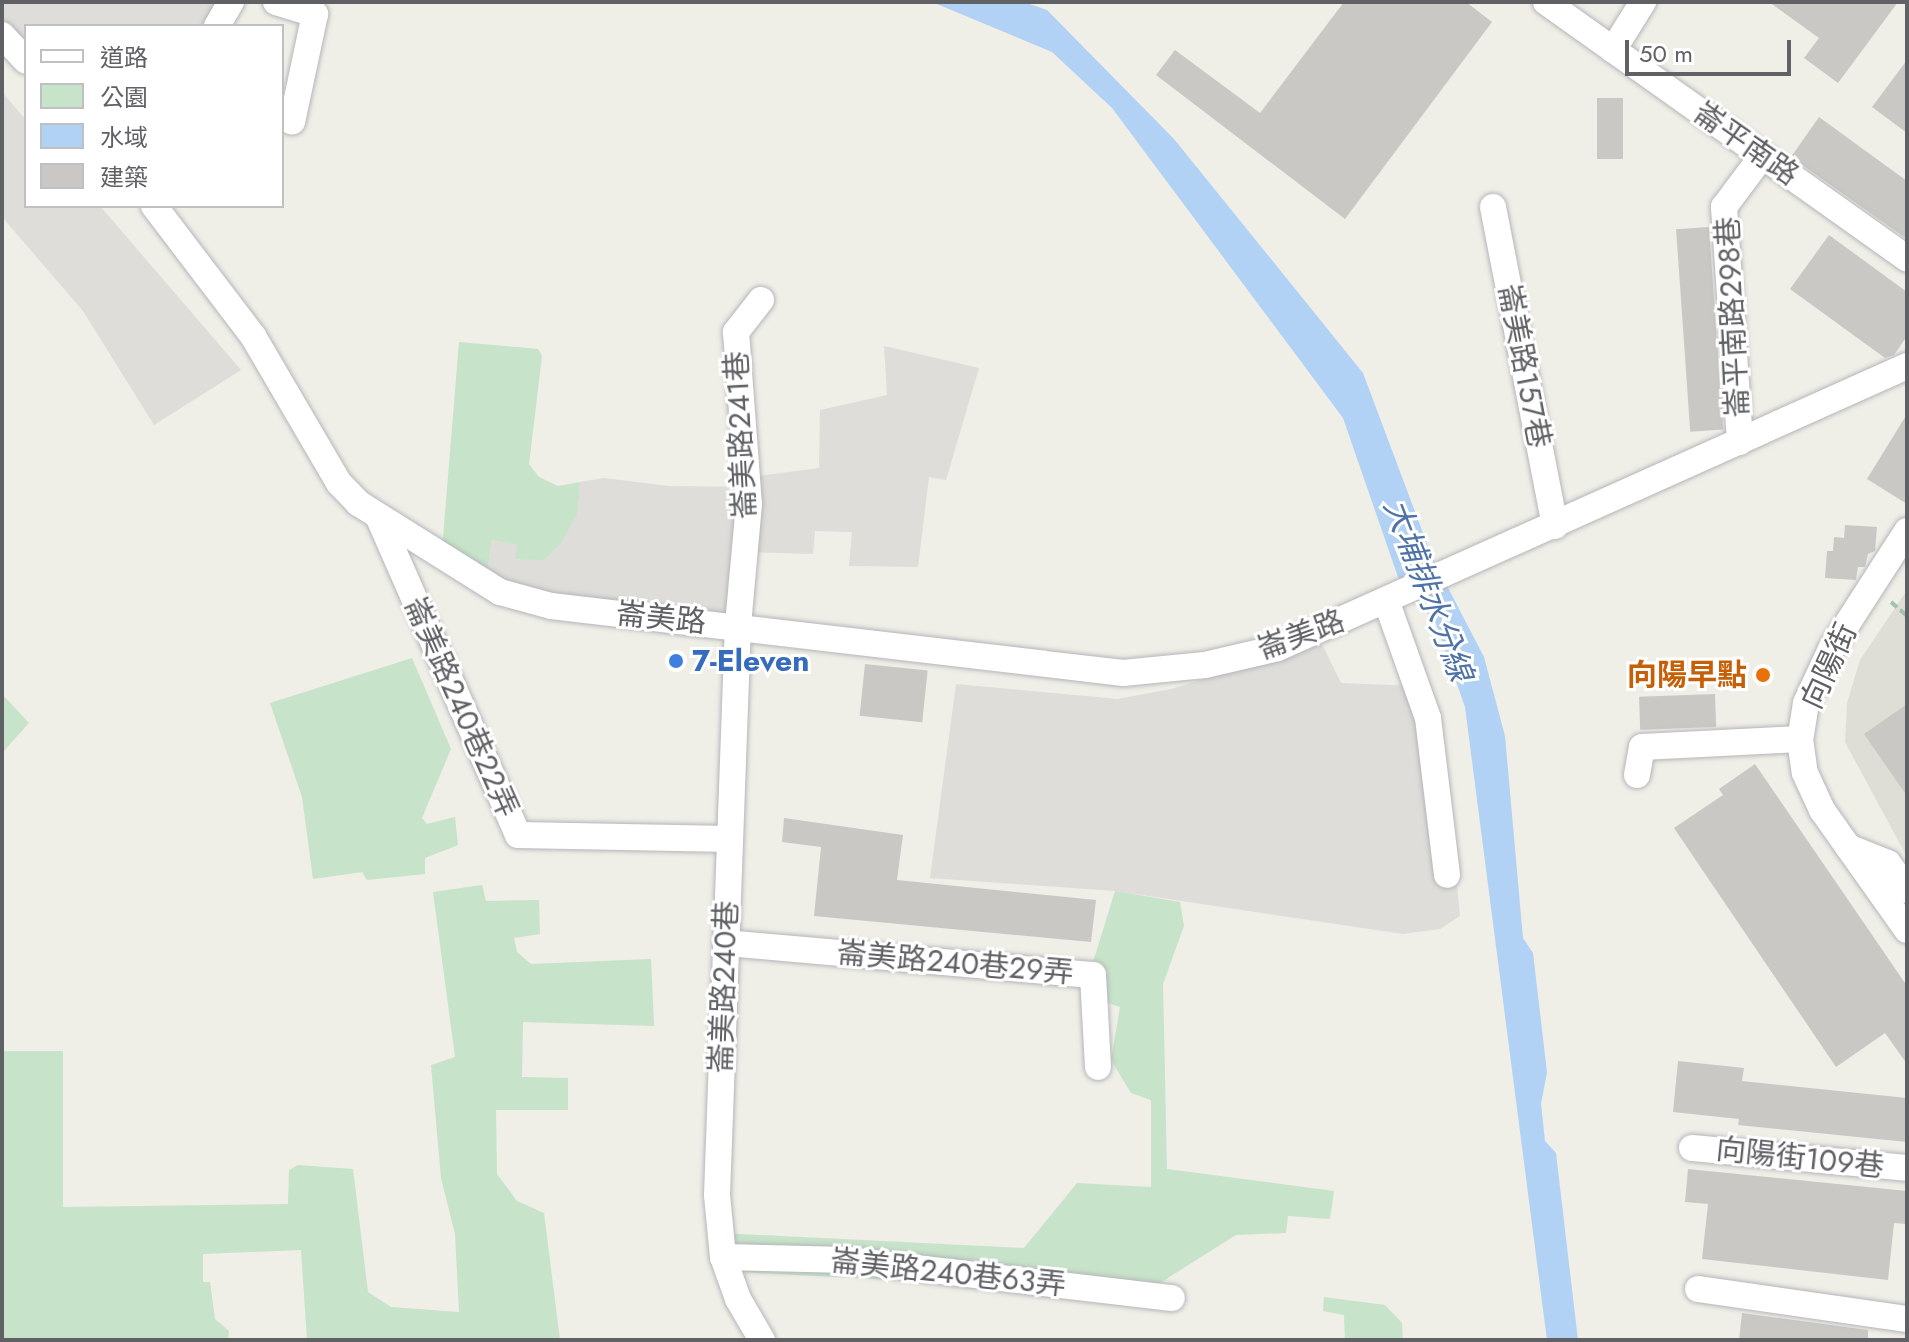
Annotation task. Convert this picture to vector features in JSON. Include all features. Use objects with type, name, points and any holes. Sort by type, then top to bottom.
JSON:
[{"type":"street","points":[[218,24],[231,2]]},
{"type":"street","points":[[276,2],[315,14],[292,122]]},
{"type":"street","name":"崙平南路","points":[[1546,2],[1907,259]]},
{"type":"street","points":[[1613,50],[1643,2]]},
{"type":"street","points":[[2,35],[24,59]]},
{"type":"street","name":"崙平南路298巷","points":[[1740,442],[1724,207],[1762,156]]},
{"type":"street","name":"崙美路157巷","points":[[1493,207],[1555,526]]},
{"type":"street","name":"崙美路","points":[[156,208],[253,336],[339,483],[378,516],[500,592],[551,606],[738,625],[1123,673],[1205,665],[1278,648],[1387,603],[1555,526]]},
{"type":"street","name":"崙美路241巷","points":[[738,625],[749,504],[736,332],[761,300]]},
{"type":"street","points":[[1555,526],[1907,366]]},
{"type":"street","name":"崙美路240巷22弄","points":[[378,516],[518,835],[730,839]]},
{"type":"street","name":"向陽街","points":[[1904,537],[1831,649],[1806,703],[1800,739],[1805,773],[1822,810],[1907,930]]},
{"type":"street","points":[[1387,603],[1428,718],[1447,875]]},
{"type":"street","name":"崙美路240巷","points":[[738,625],[717,1195],[723,1257],[738,1299],[762,1340]]},
{"type":"street","points":[[1637,775],[1642,747],[1800,739]]},
{"type":"street","points":[[1848,847],[1888,863],[1907,890]]},
{"type":"street","name":"崙美路240巷29弄","points":[[726,943],[1093,975],[1098,1067]]},
{"type":"street","name":"向陽街109巷","points":[[1692,1148],[1907,1168]]},
{"type":"street","name":"崙美路240巷63弄","points":[[723,1257],[848,1260],[1172,1298]]},
{"type":"street","points":[[1698,1289],[1907,1319]]},
{"type":"path","points":[[1891,602],[1907,616]]},
{"type":"shaded area","points":[[2,2],[230,2],[220,24],[24,24],[24,75],[2,52]]},
{"type":"shaded area","points":[[2,92],[24,118],[24,208],[102,208],[241,370],[154,425],[83,311],[2,217]]},
{"type":"shaded area","points":[[884,346],[979,368],[946,480],[929,477],[918,567],[849,566],[852,532],[815,531],[813,554],[745,552],[734,632],[484,592],[492,540],[518,545],[516,559],[578,512],[580,482],[604,478],[669,486],[749,487],[750,477],[819,468],[820,410],[887,395]]},
{"type":"shaded area","points":[[1907,590],[1907,857],[1845,742],[1847,703],[1860,660]]},
{"type":"shaded area","points":[[1322,644],[1341,683],[1417,686],[1449,800],[1460,916],[1440,929],[1403,934],[1115,891],[930,878],[956,684],[1118,699],[1171,689]]},
{"type":"green space","points":[[459,342],[538,349],[542,356],[529,464],[539,477],[558,486],[580,482],[578,512],[561,543],[544,560],[515,559],[517,545],[492,540],[484,592],[441,562]]},
{"type":"green space","points":[[412,658],[451,749],[422,818],[427,824],[455,817],[458,845],[425,858],[425,874],[367,880],[362,872],[313,879],[302,797],[270,703]]},
{"type":"green space","points":[[2,694],[29,723],[2,753]]},
{"type":"green space","points":[[482,885],[486,901],[539,900],[540,934],[514,938],[517,952],[531,964],[651,959],[654,1026],[523,1022],[522,1077],[568,1078],[568,1110],[496,1110],[497,1174],[517,1201],[544,1213],[560,1340],[307,1340],[301,1250],[203,1254],[203,1282],[210,1282],[215,1319],[229,1331],[228,1340],[2,1338],[2,1051],[63,1051],[63,1207],[288,1204],[289,1170],[298,1165],[353,1169],[368,1292],[391,1307],[459,1312],[455,1234],[441,1178],[431,1065],[455,1057],[433,892]]},
{"type":"green space","points":[[1115,891],[1180,902],[1184,926],[1163,984],[1167,1169],[1334,1191],[1330,1219],[1288,1216],[1286,1233],[1236,1235],[1144,1293],[720,1271],[719,1233],[1024,1248],[1077,1183],[1151,1187],[1151,1100],[1131,1093],[1111,1060],[1120,1007],[1093,998],[1090,972]]},
{"type":"green space","points":[[1324,1297],[1385,1305],[1402,1323],[1403,1340],[1345,1340],[1344,1315],[1323,1311]]},
{"type":"water","name":"大埔排水分線","points":[[932,2],[1024,2],[1047,10],[1174,139],[1363,373],[1432,557],[1484,657],[1505,736],[1523,938],[1533,953],[1547,1072],[1541,1104],[1545,1141],[1556,1153],[1578,1340],[1547,1340],[1465,707],[1436,624],[1398,577],[1343,418],[1112,108],[1052,52]]},
{"type":"building","points":[[1344,2],[1466,2],[1492,22],[1345,219],[1156,75],[1175,50],[1260,113]]},
{"type":"building","points":[[1769,2],[1898,2],[1838,83],[1804,58],[1819,38]]},
{"type":"building","points":[[1907,60],[1907,133],[1872,107]]},
{"type":"building","points":[[1597,98],[1623,98],[1623,159],[1597,159]]},
{"type":"building","points":[[1819,117],[1907,181],[1907,239],[1791,157]]},
{"type":"building","points":[[1709,227],[1723,430],[1690,432],[1676,229]]},
{"type":"building","points":[[1829,235],[1907,292],[1907,336],[1894,355],[1885,358],[1790,289]]},
{"type":"building","points":[[1907,414],[1907,504],[1867,479]]},
{"type":"building","points":[[1845,525],[1877,527],[1875,551],[1868,554],[1865,567],[1858,567],[1856,580],[1825,578],[1827,551],[1833,551],[1834,537],[1844,538]]},
{"type":"building","points":[[865,664],[928,671],[922,722],[860,716]]},
{"type":"building","points":[[1715,694],[1716,727],[1640,730],[1639,697]]},
{"type":"building","points":[[1907,704],[1907,796],[1864,734]]},
{"type":"building","points":[[1755,764],[1907,986],[1907,1064],[1885,1033],[1836,1067],[1674,828],[1723,795],[1719,789]]},
{"type":"building","points":[[784,818],[903,835],[897,880],[1096,900],[1091,942],[814,916],[821,847],[782,842]]},
{"type":"building","points":[[1678,1061],[1744,1068],[1742,1081],[1907,1098],[1907,1142],[1738,1125],[1739,1119],[1673,1112]]},
{"type":"building","points":[[1688,1169],[1907,1191],[1907,1224],[1894,1223],[1888,1280],[1702,1259],[1708,1204],[1685,1202]]},
{"type":"building","points":[[1742,1313],[1868,1330],[1868,1340],[1739,1340]]},
{"type":"place","name":"7-Eleven","points":[[676,661]]},
{"type":"place","name":"向陽早點","points":[[1763,675]]}]
